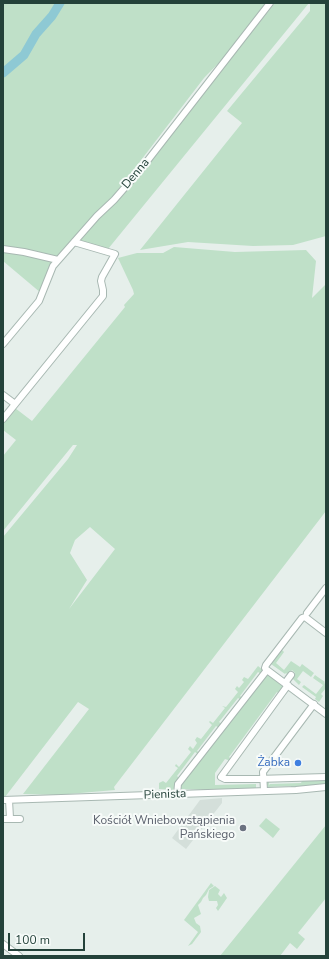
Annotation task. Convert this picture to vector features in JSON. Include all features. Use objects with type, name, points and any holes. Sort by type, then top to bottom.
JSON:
[{"type":"street","name":"Denna","points":[[3,344],[39,302],[48,276],[58,260],[141,169],[270,3]]},
{"type":"street","points":[[3,419],[102,296],[102,277],[115,254],[74,242]]},
{"type":"street","points":[[3,249],[58,260]]},
{"type":"street","points":[[3,394],[15,404]]},
{"type":"street","points":[[307,613],[326,588]]},
{"type":"street","points":[[326,633],[305,617],[302,618],[265,668],[326,714]]},
{"type":"street","points":[[177,794],[178,784],[267,670]]},
{"type":"street","points":[[221,777],[291,675]]},
{"type":"street","points":[[264,791],[264,771],[305,722],[314,704]]},
{"type":"street","points":[[220,770],[218,773],[225,779],[326,777]]},
{"type":"street","name":"Pienista","points":[[6,800],[309,790],[326,787]]},
{"type":"street","points":[[6,800],[10,818]]},
{"type":"street","points":[[3,819],[20,819]]},
{"type":"street","points":[[3,944],[19,956]]},
{"type":"shaded area","points":[[222,798],[222,803],[186,849],[172,838],[200,800]]},
{"type":"green space","points":[[3,3],[270,3],[245,36],[204,78],[112,198],[52,264],[41,293],[3,261]]},
{"type":"green space","points":[[275,3],[309,3],[108,249],[80,241],[80,239],[123,193]]},
{"type":"green space","points":[[310,3],[326,3],[326,236],[293,245],[253,246],[188,242],[140,250],[242,123],[227,111],[310,11]]},
{"type":"green space","points":[[174,247],[235,252],[306,250],[316,261],[312,298],[326,284],[326,511],[114,787],[115,790],[57,795],[23,794],[89,709],[78,702],[5,797],[3,797],[3,537],[68,459],[77,445],[73,445],[3,531],[3,456],[16,440],[3,430],[3,421],[15,408],[32,421],[125,307],[124,305],[134,294],[118,258],[137,253],[163,253]],"holes":[[[90,527],[115,549],[69,609],[87,580],[70,553],[75,540]]]},
{"type":"green space","points":[[282,650],[284,652],[276,663],[284,670],[291,661],[300,667],[302,664],[314,673],[311,677],[303,671],[297,679],[301,682],[299,685],[292,678],[295,673],[292,670],[288,675],[271,664]]},
{"type":"green space","points":[[258,666],[263,670],[261,674],[258,672],[240,696],[243,698],[241,700],[238,698],[219,722],[222,724],[219,728],[216,726],[197,751],[200,753],[199,755],[195,752],[177,776],[180,779],[176,783],[173,790],[159,789],[159,783],[163,781],[166,783],[178,768],[175,766],[176,764],[179,767],[191,752],[188,749],[190,746],[193,749],[197,743],[195,740],[197,737],[201,739],[212,725],[209,722],[210,721],[213,723],[225,708],[222,706],[226,707],[238,692],[235,689],[237,686],[239,688],[244,682],[242,680],[244,677],[248,679]]},
{"type":"green space","points":[[267,674],[283,685],[283,688],[279,694],[277,692],[229,757],[229,762],[225,759],[215,773],[215,785],[256,784],[256,788],[205,790],[181,789],[181,785]]},
{"type":"green space","points":[[315,675],[326,684],[326,688],[321,694],[323,696],[319,702],[315,699],[316,697],[302,687],[304,685],[316,694],[323,685],[313,678]]},
{"type":"green space","points":[[320,779],[325,779],[326,784],[291,788],[291,786],[268,787],[266,783],[269,780],[269,785],[301,783],[302,781],[319,781]]},
{"type":"green space","points":[[266,818],[280,829],[273,838],[259,826]]},
{"type":"green space","points":[[326,825],[326,898],[298,933],[305,939],[297,949],[290,943],[280,956],[220,956]]},
{"type":"green space","points":[[211,883],[214,886],[209,889],[198,905],[201,914],[194,918],[196,923],[200,926],[201,932],[192,944],[188,946],[198,932],[184,920]]},
{"type":"green space","points":[[215,886],[220,890],[218,894],[221,897],[224,893],[227,898],[218,911],[216,908],[218,905],[217,901],[209,901],[208,897],[209,890]]},
{"type":"waterway","points":[[3,73],[24,55],[36,34],[52,16],[60,3]]},
{"type":"place","name":"Żabka","points":[[298,763]]},
{"type":"place","name":"Kościół Wniebowstąpienia Pańskiego","points":[[243,828]]}]
